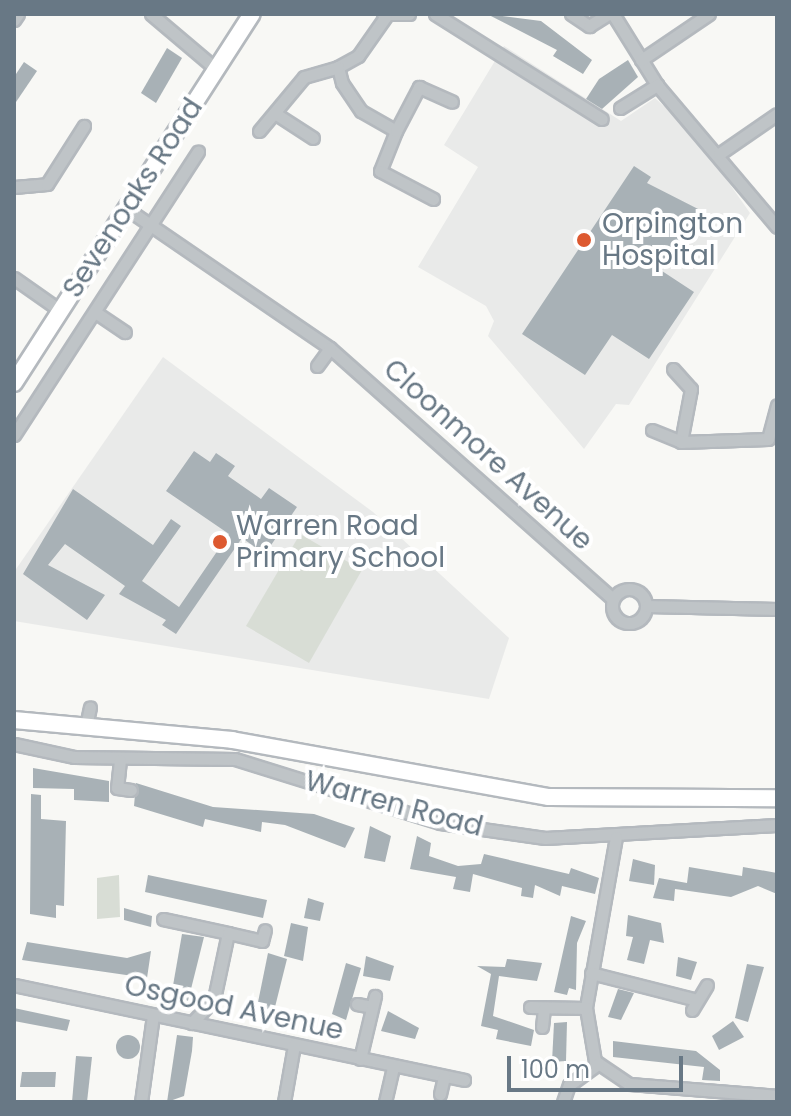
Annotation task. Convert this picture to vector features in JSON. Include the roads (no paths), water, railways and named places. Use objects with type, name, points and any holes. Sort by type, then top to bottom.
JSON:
[{"type":"street","points":[[14,20],[18,14]]},
{"type":"street","points":[[151,14],[215,68]]},
{"type":"street","name":"Sevenoaks Road","points":[[14,383],[252,14]]},
{"type":"street","points":[[259,131],[304,77],[338,67],[358,56],[385,15],[409,14]]},
{"type":"street","points":[[435,14],[602,119]]},
{"type":"street","points":[[571,14],[589,26],[610,14],[657,85],[719,154],[777,227]]},
{"type":"street","points":[[641,60],[709,14]]},
{"type":"street","points":[[338,67],[354,104],[396,131]]},
{"type":"street","points":[[620,108],[657,85]]},
{"type":"street","points":[[433,199],[380,171],[419,87],[452,102]]},
{"type":"street","points":[[276,114],[313,138]]},
{"type":"street","points":[[719,154],[777,114]]},
{"type":"street","points":[[14,187],[47,184],[84,126]]},
{"type":"street","points":[[14,435],[198,152]]},
{"type":"street","name":"Cloonmore Avenue","points":[[127,209],[330,348],[613,599],[614,615],[623,622],[639,620],[647,606]]},
{"type":"street","points":[[14,278],[61,311]]},
{"type":"street","points":[[95,312],[125,332]]},
{"type":"street","points":[[317,366],[330,348]]},
{"type":"street","points":[[673,369],[691,389],[681,442]]},
{"type":"street","points":[[652,430],[681,442],[772,440],[777,405]]},
{"type":"street","name":"Cloonmore Avenue","points":[[613,599],[633,589],[647,606],[777,609]]},
{"type":"street","points":[[86,726],[90,707]]},
{"type":"street","name":"Warren Road","points":[[14,720],[237,740],[549,797],[777,798]]},
{"type":"street","name":"Warren Road","points":[[14,744],[120,760],[235,759],[440,823],[545,838],[616,837],[777,825]]},
{"type":"street","points":[[120,760],[117,788],[131,790]]},
{"type":"street","points":[[616,837],[586,1008],[589,1050],[598,1064],[629,1084],[774,1098]]},
{"type":"street","points":[[163,919],[262,941],[265,930]]},
{"type":"street","points":[[192,1023],[214,999],[228,933]]},
{"type":"street","points":[[591,973],[694,1005],[707,985]]},
{"type":"street","name":"Osgood Avenue","points":[[14,985],[464,1080]]},
{"type":"street","points":[[357,1004],[373,1002],[360,1059]]},
{"type":"street","points":[[530,1007],[586,1008]]},
{"type":"street","points":[[542,1027],[544,1009]]},
{"type":"street","points":[[141,1102],[153,1015]]},
{"type":"street","points":[[284,1102],[294,1045]]},
{"type":"street","points":[[563,1102],[569,1085],[598,1064]]},
{"type":"street","points":[[385,1102],[393,1066]]},
{"type":"street","points":[[440,1094],[444,1076]]},
{"type":"place","name":"Orpington Hospital","points":[[584,240]]},
{"type":"place","name":"Warren Road Primary School","points":[[220,542]]}]
